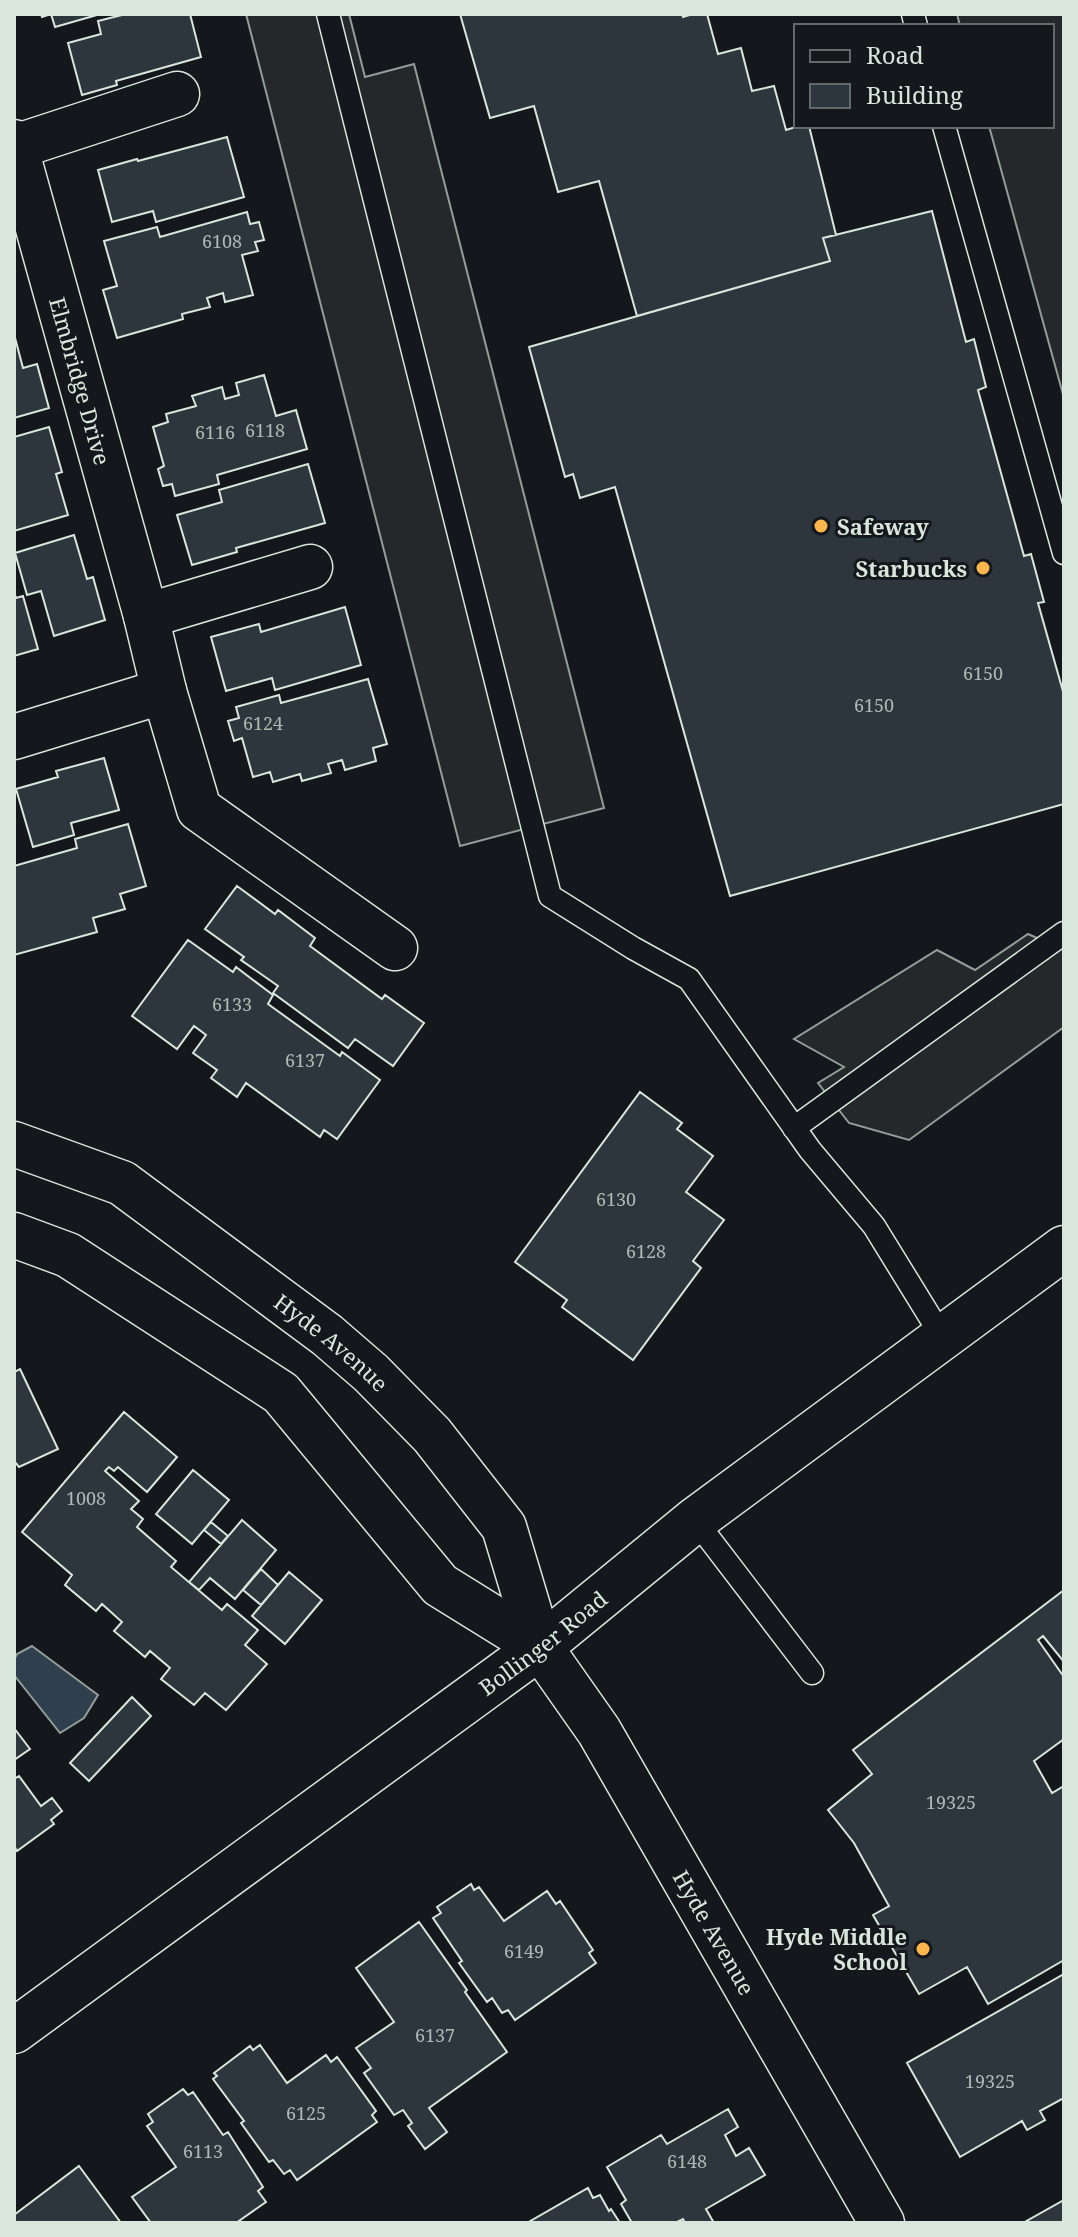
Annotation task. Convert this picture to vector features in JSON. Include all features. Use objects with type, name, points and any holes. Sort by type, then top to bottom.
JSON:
[{"type":"street","name":"Elmbridge Drive","points":[[177,94],[15,145],[199,809],[395,948]]},
{"type":"street","points":[[146,616],[310,567]]},
{"type":"street","points":[[14,737],[164,691]]},
{"type":"street","name":"Hyde Avenue","points":[[14,1144],[122,1183],[327,1335],[371,1373],[432,1435],[504,1527],[540,1647],[599,1731],[882,2223]]},
{"type":"street","name":"Hyde Avenue","points":[[14,1235],[68,1255],[281,1393],[440,1585],[540,1647]]},
{"type":"street","name":"Bollinger Road","points":[[14,2031],[540,1647],[695,1520],[1064,1248]]},
{"type":"lane","points":[[328,14],[550,896],[689,979],[810,1150],[874,1226],[943,1338]]},
{"type":"lane","points":[[945,128],[1064,553]]},
{"type":"lane","points":[[794,1128],[1064,933]]},
{"type":"lane","points":[[695,1520],[812,1673]]},
{"type":"shaded area","points":[[246,14],[349,14],[365,77],[414,64],[604,808],[460,846]]},
{"type":"shaded area","points":[[957,14],[1064,14],[1064,398],[990,128],[1054,128],[1054,24],[960,24]]},
{"type":"shaded area","points":[[1028,934],[1064,950],[1064,1027],[909,1140],[849,1123],[818,1083],[844,1067],[794,1039],[937,950],[975,970]]},
{"type":"water","points":[[32,1646],[98,1695],[84,1718],[60,1733],[14,1675],[17,1654]]},
{"type":"building","points":[[51,14],[97,14],[97,15],[55,27]]},
{"type":"building","points":[[126,14],[190,14],[201,57],[116,81],[117,85],[82,95],[68,43],[101,34],[98,21]]},
{"type":"building","points":[[460,14],[682,14],[683,17],[707,14],[718,54],[741,48],[752,91],[774,86],[786,130],[809,128],[836,235],[823,238],[830,261],[637,316],[599,181],[558,192],[534,106],[490,118]]},
{"type":"building","points":[[227,137],[244,197],[156,222],[153,211],[112,222],[98,170]]},
{"type":"building","name":"Safeway","points":[[932,211],[966,342],[974,339],[986,387],[978,390],[1024,556],[1031,554],[1044,602],[1038,603],[1064,695],[1064,804],[730,896],[615,487],[580,498],[573,474],[565,477],[529,347],[830,261],[823,238]]},
{"type":"building","points":[[247,212],[250,224],[259,222],[264,240],[255,242],[258,251],[242,255],[253,295],[225,302],[223,293],[207,298],[210,307],[182,314],[183,319],[117,338],[103,290],[117,286],[104,241],[157,227],[160,237]]},
{"type":"building","points":[[14,334],[23,368],[37,364],[49,408],[14,418]]},
{"type":"building","points":[[264,375],[276,416],[296,410],[307,449],[217,475],[219,484],[175,496],[172,484],[163,486],[158,469],[164,466],[153,427],[168,422],[166,414],[196,406],[192,396],[222,387],[225,399],[239,395],[236,383]]},
{"type":"building","points":[[49,427],[62,472],[56,474],[68,515],[14,531],[14,437]]},
{"type":"building","points":[[308,464],[325,523],[236,548],[237,552],[192,565],[177,515],[222,502],[219,490]]},
{"type":"building","points":[[74,535],[87,579],[93,577],[105,620],[54,636],[41,591],[27,595],[15,553]]},
{"type":"building","points":[[14,592],[16,598],[23,596],[38,649],[14,656]]},
{"type":"building","points":[[345,607],[361,665],[275,690],[272,678],[226,691],[211,637],[259,624],[261,632]]},
{"type":"building","points":[[368,679],[387,744],[373,748],[376,761],[345,770],[342,760],[328,764],[331,773],[302,781],[300,774],[273,782],[270,772],[253,777],[242,738],[234,741],[228,721],[239,718],[236,707],[279,695],[281,703]]},
{"type":"building","points":[[104,758],[119,810],[71,823],[74,835],[33,847],[16,789],[58,777],[56,771]]},
{"type":"building","points":[[128,824],[146,886],[120,894],[125,909],[93,918],[97,932],[14,955],[14,866],[77,848],[75,839]]},
{"type":"building","points":[[237,886],[275,914],[278,910],[315,938],[310,946],[382,999],[385,995],[424,1023],[393,1066],[355,1039],[348,1048],[273,993],[278,986],[205,929]]},
{"type":"building","points":[[188,940],[233,972],[236,967],[273,995],[268,1004],[340,1056],[342,1052],[380,1080],[337,1139],[324,1130],[320,1137],[246,1083],[237,1097],[211,1078],[217,1070],[193,1053],[206,1035],[194,1026],[177,1049],[132,1016]]},
{"type":"building","points":[[640,1092],[682,1123],[677,1129],[713,1156],[686,1192],[724,1220],[693,1261],[701,1268],[633,1360],[562,1307],[567,1300],[515,1262]]},
{"type":"building","points":[[20,1369],[58,1449],[19,1467],[14,1461],[14,1372]]},
{"type":"building","points":[[124,1412],[177,1457],[147,1492],[118,1467],[114,1471],[109,1467],[105,1471],[139,1501],[131,1509],[143,1519],[137,1527],[176,1561],[171,1567],[222,1610],[227,1604],[258,1630],[245,1645],[267,1664],[226,1710],[205,1693],[194,1705],[161,1679],[170,1668],[150,1651],[145,1657],[114,1631],[122,1622],[102,1604],[96,1611],[65,1585],[72,1575],[22,1532]]},
{"type":"building","points":[[193,1470],[229,1500],[192,1544],[156,1514]]},
{"type":"building","points":[[242,1520],[276,1550],[235,1599],[210,1578],[199,1590],[189,1582]]},
{"type":"building","points":[[211,1522],[228,1536],[221,1544],[204,1530]]},
{"type":"building","points":[[261,1569],[278,1585],[261,1605],[243,1590]]},
{"type":"building","points":[[289,1572],[322,1600],[285,1644],[252,1616]]},
{"type":"building","points":[[1064,1590],[1064,1662],[1043,1636],[1038,1640],[1064,1677],[1064,1739],[1034,1761],[1052,1793],[1064,1786],[1064,1960],[988,2004],[967,1967],[919,1994],[873,1915],[889,1906],[854,1843],[828,1810],[872,1774],[853,1750]]},
{"type":"building","points":[[132,1697],[151,1716],[89,1781],[70,1763]]},
{"type":"building","points":[[14,1728],[30,1749],[14,1760]]},
{"type":"building","points":[[19,1776],[41,1806],[52,1798],[62,1811],[51,1820],[54,1824],[17,1851],[14,1846],[14,1779]]},
{"type":"building","points":[[471,1884],[474,1890],[479,1887],[504,1921],[547,1891],[556,1904],[560,1901],[593,1950],[589,1953],[596,1963],[515,2020],[508,2010],[502,2013],[492,1998],[487,2002],[459,1963],[462,1961],[433,1918],[441,1913],[437,1907]]},
{"type":"building","points":[[419,1922],[507,2052],[429,2108],[447,2132],[425,2149],[408,2126],[412,2123],[403,2110],[394,2115],[364,2073],[371,2068],[356,2048],[394,2022],[356,1968]]},
{"type":"building","points":[[1064,1974],[1064,2098],[1040,2111],[1045,2120],[1027,2130],[1022,2121],[960,2157],[907,2063]]},
{"type":"building","points":[[260,2045],[287,2083],[326,2055],[331,2062],[337,2057],[376,2111],[372,2115],[377,2122],[297,2180],[290,2170],[284,2174],[273,2160],[269,2162],[213,2079],[217,2076],[214,2073],[250,2046],[253,2050]]},
{"type":"building","points":[[183,2089],[188,2095],[193,2092],[223,2135],[228,2132],[263,2187],[258,2191],[266,2202],[236,2223],[151,2223],[132,2197],[176,2167],[147,2126],[153,2122],[148,2114]]},
{"type":"building","points":[[728,2109],[738,2127],[725,2135],[736,2156],[749,2148],[765,2175],[706,2209],[714,2223],[685,2223],[683,2219],[675,2223],[632,2223],[621,2204],[626,2200],[607,2167],[661,2135],[667,2144]]},
{"type":"building","points":[[79,2166],[121,2223],[14,2223],[14,2215]]},
{"type":"building","points":[[588,2188],[593,2198],[600,2195],[620,2223],[527,2223]]},
{"type":"building","points":[[1064,2200],[1064,2223],[1023,2223]]},
{"type":"place","name":"Safeway","points":[[821,526]]},
{"type":"place","name":"Starbucks","points":[[983,568]]},
{"type":"place","name":"Hyde Middle School","points":[[923,1949]]}]
